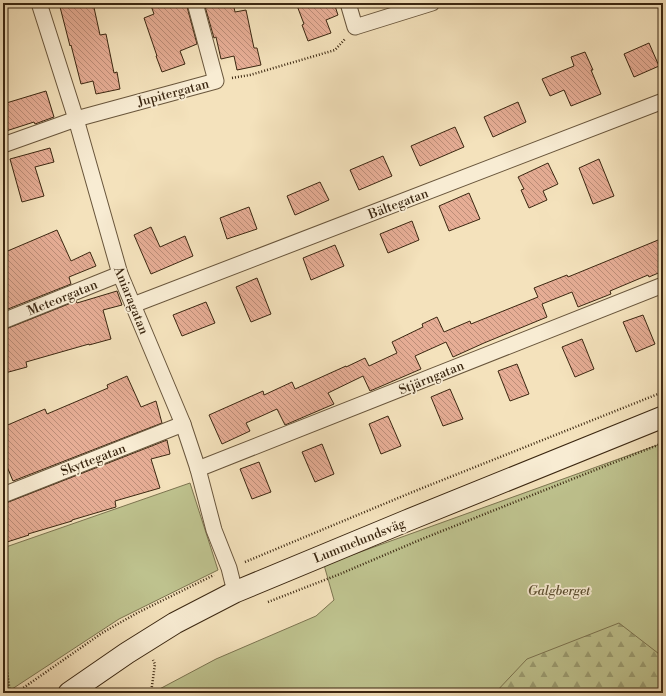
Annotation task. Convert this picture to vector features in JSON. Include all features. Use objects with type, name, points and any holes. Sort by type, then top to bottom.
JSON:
[{"type":"main road","name":"Lummelundsväg","points":[[69,693],[121,657],[175,623],[236,592],[290,568],[663,417]]},
{"type":"street","name":"Aniaragatan","points":[[39,3],[76,119],[120,274],[183,424],[198,469],[214,530],[229,568],[236,592]]},
{"type":"street","name":"Jupitergatan","points":[[3,144],[76,119],[216,81],[195,3]]},
{"type":"street","points":[[348,3],[355,27],[432,3]]},
{"type":"street","name":"Bältegatan","points":[[133,305],[663,101]]},
{"type":"street","name":"Meteorgatan","points":[[3,320],[120,274]]},
{"type":"street","name":"Stjärngatan","points":[[198,469],[663,285]]},
{"type":"street","name":"Skyttegatan","points":[[3,495],[183,424]]},
{"type":"path","points":[[216,81],[250,75],[335,50],[355,27]]},
{"type":"path","points":[[262,604],[340,574],[429,536],[663,443]]},
{"type":"path","points":[[3,634],[10,693]]},
{"type":"path","points":[[144,643],[151,654],[154,664],[151,693]]},
{"type":"green space","name":"Galgberget","points":[[663,443],[663,693],[152,693],[216,659],[316,616],[334,600],[324,565]]},
{"type":"green space","points":[[190,483],[218,570],[119,619],[6,693],[3,693],[3,548]]},
{"type":"green space","points":[[619,623],[663,657],[663,693],[495,693],[527,659]]},
{"type":"building","points":[[59,3],[93,3],[100,35],[106,34],[114,73],[117,72],[120,89],[96,94],[93,81],[81,84]]},
{"type":"building","points":[[150,3],[186,3],[197,44],[180,51],[185,64],[162,72],[144,18],[154,14]]},
{"type":"building","points":[[204,3],[233,3],[235,12],[246,10],[254,48],[257,48],[261,65],[237,70],[234,56],[221,59],[216,37],[214,38]]},
{"type":"building","points":[[296,3],[334,3],[338,15],[326,20],[331,33],[308,41],[302,25],[304,24]]},
{"type":"building","points":[[649,43],[659,66],[634,77],[624,54]]},
{"type":"building","points":[[585,52],[601,94],[571,106],[564,90],[550,96],[542,79],[574,66],[571,57]]},
{"type":"building","points":[[46,91],[54,117],[35,124],[34,122],[3,132],[3,104]]},
{"type":"building","points":[[518,102],[526,122],[493,137],[484,117]]},
{"type":"building","points":[[455,127],[464,147],[420,166],[411,146]]},
{"type":"building","points":[[50,148],[54,162],[35,167],[44,196],[22,202],[10,159]]},
{"type":"building","points":[[383,156],[392,176],[359,190],[350,170]]},
{"type":"building","points":[[599,159],[614,196],[593,204],[579,168]]},
{"type":"building","points":[[548,163],[558,184],[543,191],[547,200],[529,208],[521,190],[524,189],[518,177]]},
{"type":"building","points":[[320,182],[329,200],[295,215],[287,196]]},
{"type":"building","points":[[469,193],[480,219],[449,231],[439,206]]},
{"type":"building","points":[[249,207],[257,229],[227,239],[220,218]]},
{"type":"building","points":[[412,221],[419,240],[388,253],[380,234]]},
{"type":"building","points":[[151,227],[160,247],[185,236],[193,256],[151,274],[134,235]]},
{"type":"building","points":[[57,230],[71,261],[90,252],[96,266],[69,277],[71,284],[3,311],[3,253]]},
{"type":"building","points":[[663,238],[663,271],[649,277],[648,275],[610,291],[611,294],[578,307],[572,292],[542,304],[547,317],[453,357],[446,342],[415,356],[421,369],[370,391],[363,376],[328,393],[334,404],[285,425],[277,409],[246,423],[250,431],[222,444],[209,415],[263,391],[264,395],[292,382],[295,389],[365,358],[369,366],[397,353],[392,342],[423,327],[422,324],[437,317],[444,332],[470,321],[471,324],[538,297],[534,288],[567,275],[568,277]]},
{"type":"building","points":[[335,245],[344,266],[311,280],[303,258]]},
{"type":"building","points":[[257,278],[271,314],[251,322],[236,287]]},
{"type":"building","points":[[117,291],[122,305],[103,310],[111,339],[26,362],[27,367],[5,373],[3,365],[3,330],[76,301],[77,303]]},
{"type":"building","points":[[206,302],[215,323],[182,336],[173,315]]},
{"type":"building","points":[[643,315],[655,344],[636,352],[623,322]]},
{"type":"building","points":[[582,339],[594,369],[575,377],[562,347]]},
{"type":"building","points":[[517,364],[529,394],[510,401],[498,371]]},
{"type":"building","points":[[127,376],[141,407],[156,401],[162,423],[13,481],[3,457],[3,427],[45,409],[47,414],[108,388],[107,385]]},
{"type":"building","points":[[450,389],[463,419],[443,426],[431,397]]},
{"type":"building","points":[[388,416],[401,446],[381,454],[369,424]]},
{"type":"building","points":[[167,440],[170,454],[151,459],[160,488],[115,501],[116,507],[7,542],[3,528],[3,504]]},
{"type":"building","points":[[322,444],[334,474],[315,482],[302,452]]},
{"type":"building","points":[[259,462],[271,492],[252,499],[240,469]]}]
